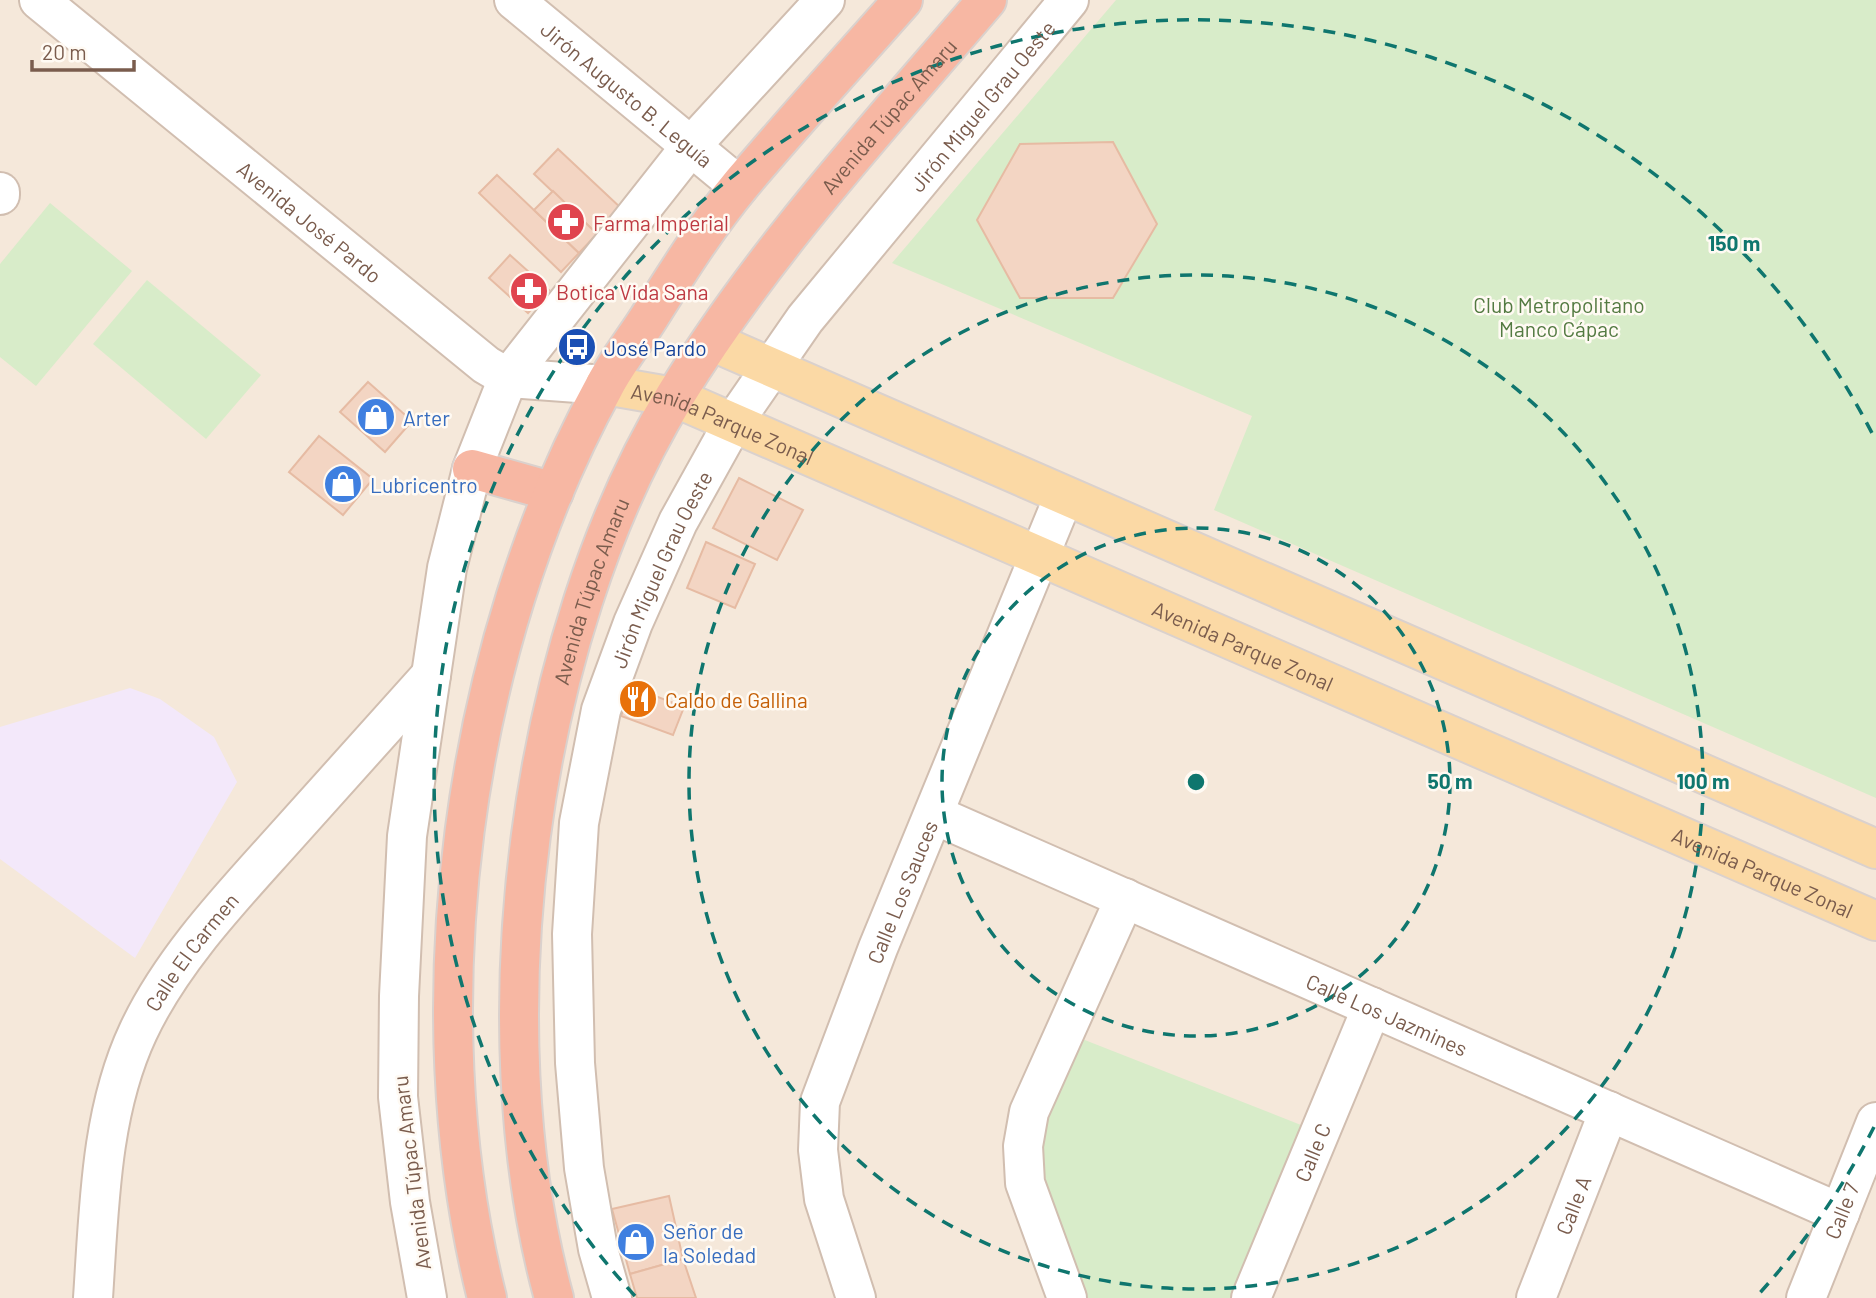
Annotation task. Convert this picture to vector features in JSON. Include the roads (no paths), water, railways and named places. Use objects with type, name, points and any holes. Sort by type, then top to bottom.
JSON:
[{"type":"highway","points":[[487,1298],[466,1179],[458,1101],[454,1011],[461,869],[485,714],[501,644],[522,573],[554,492],[605,384],[739,186],[903,0]]},
{"type":"highway","name":"Avenida Túpac Amaru","points":[[554,1298],[525,1142],[522,1080],[522,907],[530,835],[557,695],[581,608],[638,462],[674,397],[711,341],[788,233],[987,0]]},
{"type":"highway","points":[[472,469],[554,492]]},
{"type":"main road","points":[[711,341],[1876,849]]},
{"type":"main road","name":"Avenida Parque Zonal","points":[[605,384],[674,397],[1876,921]]},
{"type":"street","name":"Avenida José Pardo","points":[[39,0],[486,365],[508,378],[605,384]]},
{"type":"street","name":"Jirón Augusto B. Leguía","points":[[514,0],[739,186]]},
{"type":"street","name":"Avenida Túpac Amaru","points":[[418,1297],[398,1097],[399,996],[407,836],[447,568],[472,469],[508,378],[691,146],[825,0]]},
{"type":"street","name":"Jirón Miguel Grau Oeste","points":[[612,1298],[598,1249],[584,1168],[575,1063],[572,934],[579,823],[601,710],[633,623],[678,522],[733,423],[805,319],[1069,0]]},
{"type":"street","name":"Calle Los Sauces","points":[[856,1298],[824,1199],[818,1150],[820,1102],[873,960],[935,815],[1064,496]]},
{"type":"street","name":"Calle El Carmen","points":[[93,1298],[103,1168],[118,1088],[138,1032],[166,984],[227,902],[431,675]]},
{"type":"street","name":"Calle Los Jazmines","points":[[935,815],[1840,1213]]},
{"type":"street","points":[[1067,1298],[1025,1183],[1023,1146],[1029,1112],[1125,898]]},
{"type":"street","name":"Calle C","points":[[1251,1298],[1372,1007]]},
{"type":"street","name":"Calle A","points":[[1536,1298],[1609,1111]]},
{"type":"street","name":"Calle 7","points":[[1807,1298],[1876,1122]]},
{"type":"place","name":"Farma Imperial","points":[[566,222]]},
{"type":"place","name":"Botica Vida Sana","points":[[529,291]]},
{"type":"place","name":"José Pardo","points":[[577,347]]},
{"type":"place","name":"Arter","points":[[376,417]]},
{"type":"place","name":"Lubricentro","points":[[343,484]]},
{"type":"place","name":"Caldo de Gallina","points":[[638,699]]},
{"type":"place","name":"Señor de la Soledad","points":[[636,1242]]},
{"type":"park label","name":"Club Metropolitano Manco Cápac","points":[[1559,316]]}]
